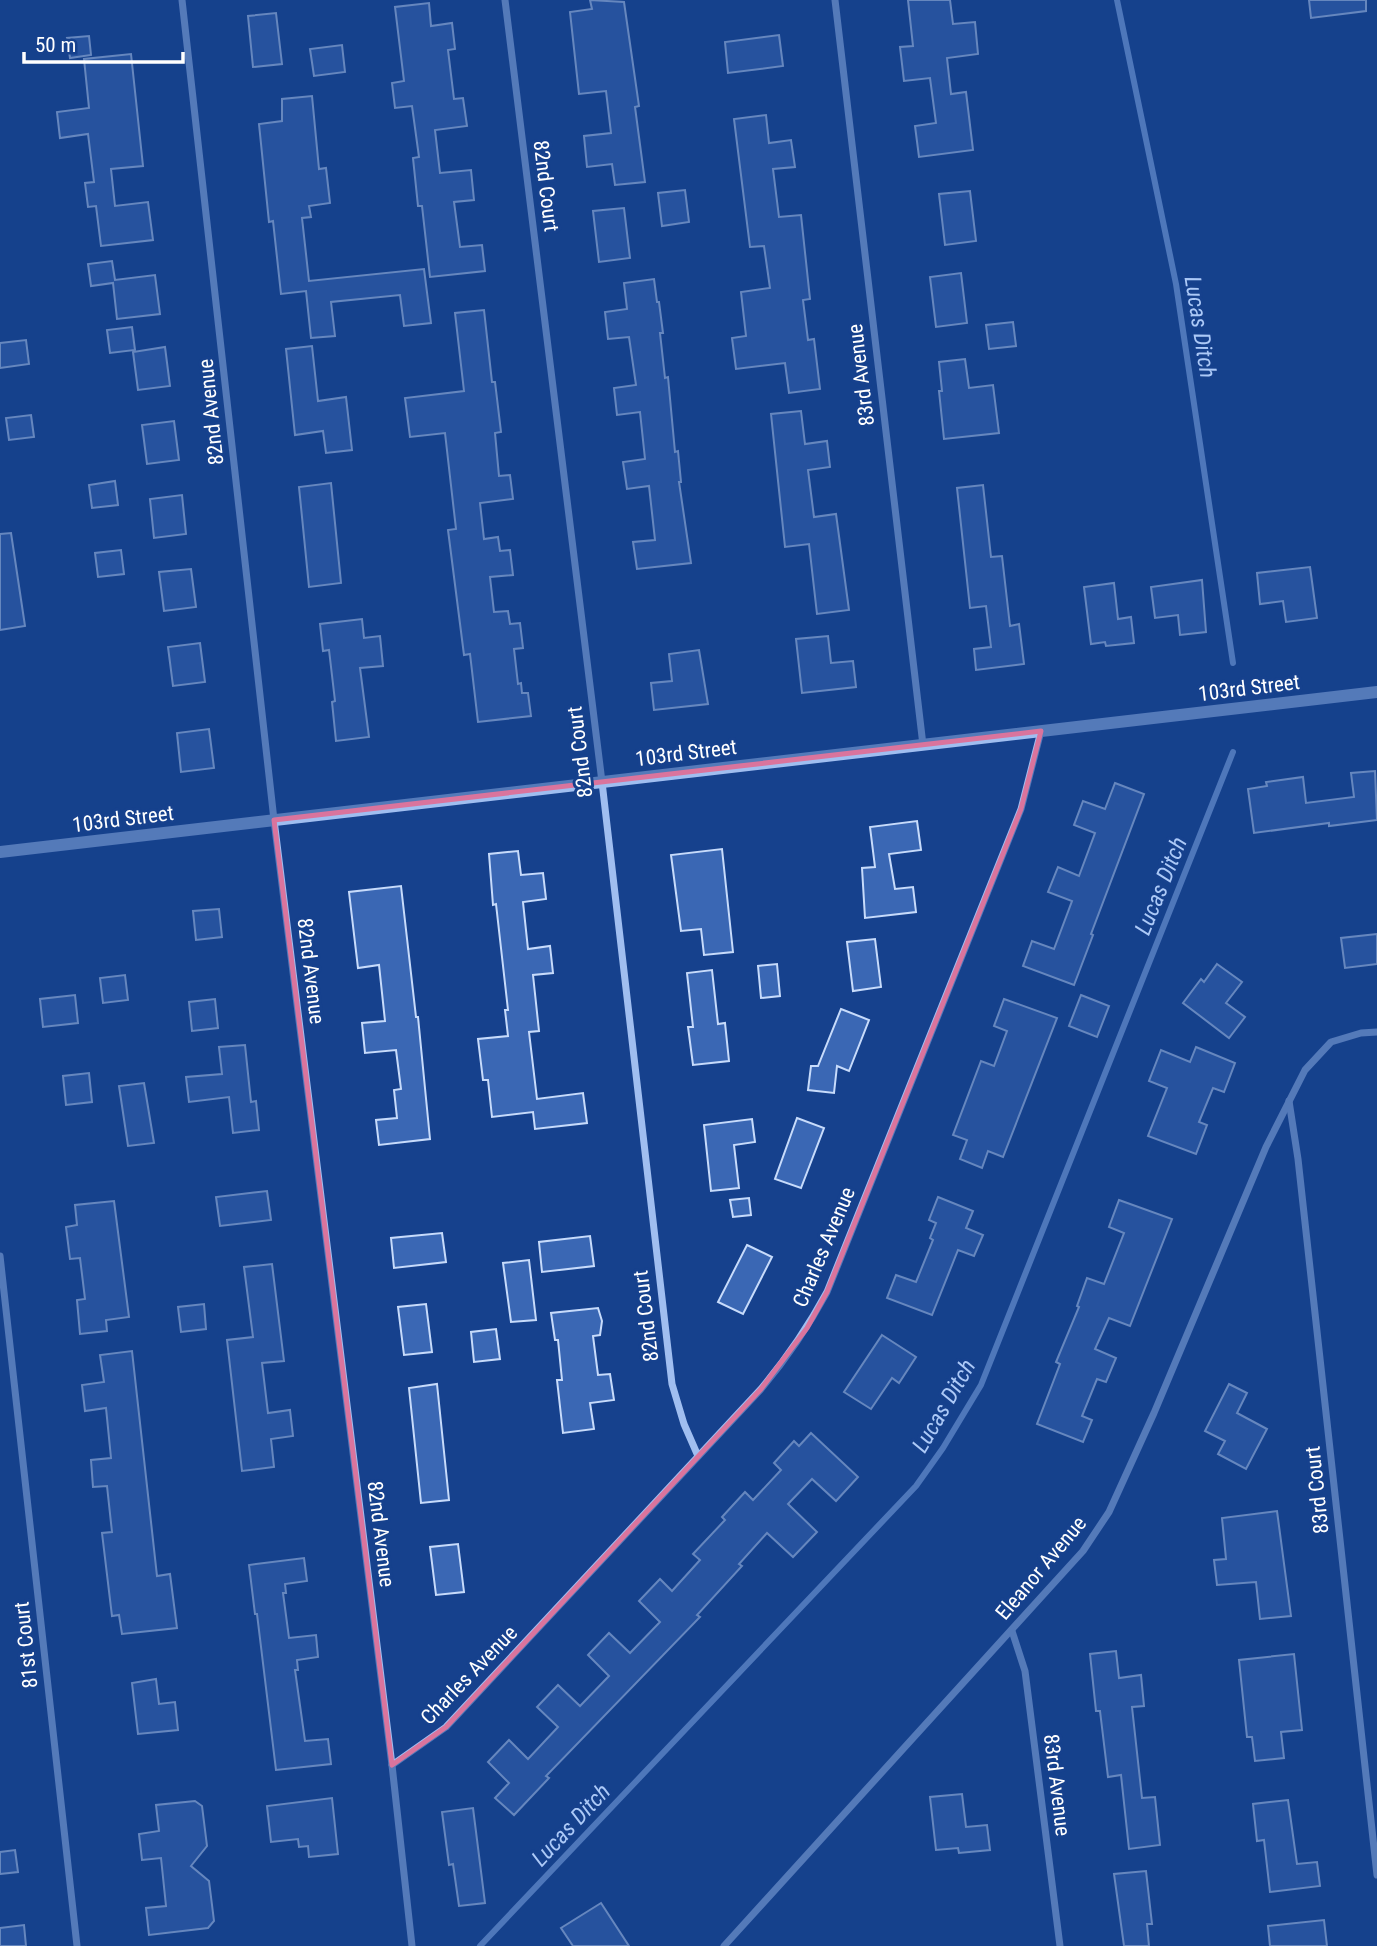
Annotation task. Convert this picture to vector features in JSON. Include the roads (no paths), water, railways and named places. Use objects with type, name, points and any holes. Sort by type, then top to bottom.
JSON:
[{"type":"street","name":"82nd Avenue","points":[[182,0],[274,821],[392,1765],[412,1946]]},
{"type":"street","name":"82nd Court","points":[[505,0],[602,782],[672,1384],[684,1424],[698,1455]]},
{"type":"street","name":"83rd Avenue","points":[[835,0],[923,745]]},
{"type":"street","name":"103rd Street","points":[[0,852],[1377,692]]},
{"type":"street","name":"Charles Avenue","points":[[392,1765],[446,1727],[786,1359],[807,1328],[827,1292],[1021,809],[1041,731]]},
{"type":"street","name":"Eleanor Avenue","points":[[728,1944],[1083,1550],[1109,1512],[1266,1147],[1305,1070],[1331,1042],[1377,1032]]},
{"type":"street","name":"83rd Court","points":[[1289,1100],[1300,1172],[1377,1875]]},
{"type":"street","name":"81st Court","points":[[0,1256],[77,1946]]},
{"type":"street","name":"83rd Avenue","points":[[1012,1631],[1025,1671],[1060,1946]]},
{"type":"waterway","name":"Lucas Ditch","points":[[1117,0],[1176,284],[1233,663]]},
{"type":"waterway","name":"Lucas Ditch","points":[[480,1946],[916,1486],[943,1448],[981,1385],[1233,752]]}]
